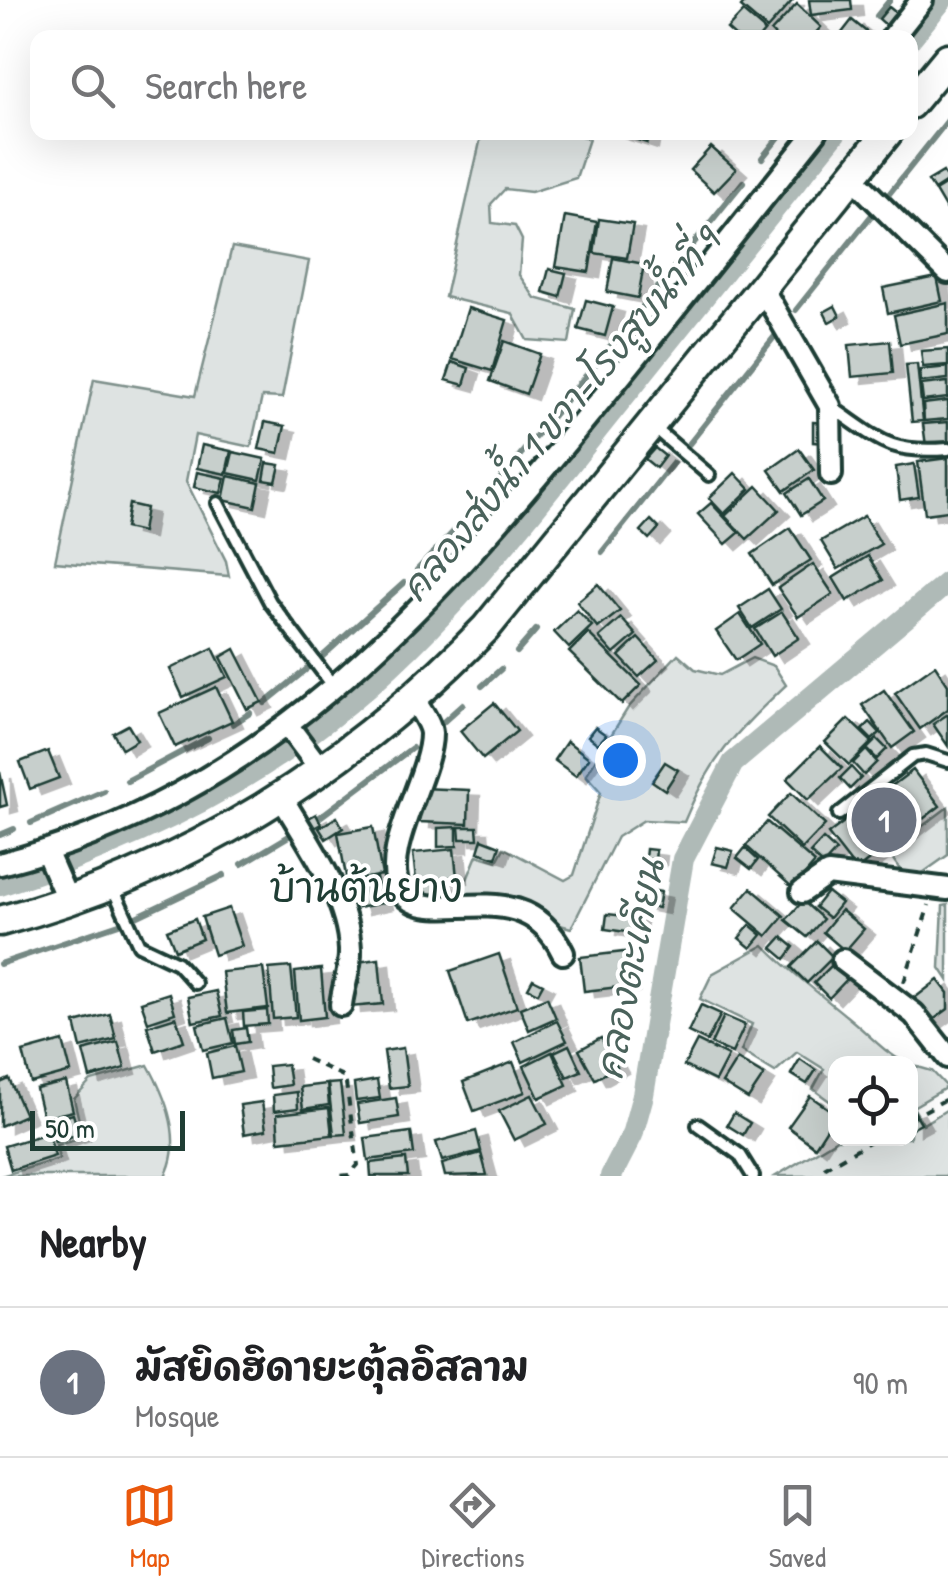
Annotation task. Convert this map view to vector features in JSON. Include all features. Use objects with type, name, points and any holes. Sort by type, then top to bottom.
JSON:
[{"type":"main road","points":[[918,94],[948,58]]},
{"type":"main road","points":[[0,921],[64,893],[112,885],[180,855],[282,798],[315,762],[414,699],[486,628],[882,140]]},
{"type":"street","points":[[898,30],[922,0]]},
{"type":"street","points":[[0,864],[48,855],[228,766],[291,729],[414,618],[500,524],[810,140]]},
{"type":"street","points":[[852,177],[948,272]]},
{"type":"street","points":[[762,288],[830,406],[831,474]]},
{"type":"street","points":[[414,699],[431,730],[426,767],[402,830],[396,871],[400,890],[416,902],[526,911],[552,930],[563,953]]},
{"type":"street","points":[[291,729],[315,762]]},
{"type":"street","points":[[282,798],[340,906],[347,930],[350,961],[341,1005]]},
{"type":"street","points":[[48,855],[64,893]]},
{"type":"street","points":[[802,892],[828,874],[942,888]]},
{"type":"street","points":[[843,960],[914,1014],[948,1057]]},
{"type":"lane","points":[[830,406],[886,443],[908,452],[948,449]]},
{"type":"lane","points":[[651,425],[709,475]]},
{"type":"lane","points":[[218,503],[270,602],[335,688]]},
{"type":"lane","points":[[838,814],[912,756],[926,754],[948,761]]},
{"type":"lane","points":[[112,885],[139,945],[176,963],[195,983]]},
{"type":"lane","points":[[698,1126],[740,1155],[753,1176]]},
{"type":"path","points":[[898,1003],[942,888]]},
{"type":"path","points":[[307,1060],[345,1077],[358,1165],[349,1175],[340,1176]]},
{"type":"path","points":[[918,1115],[948,1098]]},
{"type":"path","points":[[824,1168],[862,1146]]},
{"type":"shaded area","points":[[480,140],[589,140],[576,178],[531,192],[505,189],[491,204],[492,223],[515,226],[522,240],[519,275],[535,298],[575,309],[569,343],[527,340],[512,313],[445,297]]},
{"type":"shaded area","points":[[232,247],[309,261],[282,398],[262,397],[251,447],[195,435],[186,481],[226,561],[229,576],[55,562],[94,379],[195,396]]},
{"type":"shaded area","points":[[678,654],[695,669],[720,675],[752,658],[774,666],[786,685],[726,747],[704,780],[684,822],[644,820],[617,837],[571,928],[460,897],[477,855],[497,861],[504,848],[565,880],[574,875],[601,792],[586,775],[628,708]]},
{"type":"shaded area","points":[[948,807],[948,855],[917,877],[903,874],[888,852]]},
{"type":"shaded area","points":[[948,905],[948,980],[940,968],[943,906]]},
{"type":"shaded area","points":[[764,945],[895,1056],[828,1056],[828,1100],[813,1089],[824,1069],[797,1052],[775,1072],[741,1051],[752,1024],[700,999],[712,974]]},
{"type":"shaded area","points":[[148,1065],[161,1091],[173,1134],[165,1176],[1,1176],[59,1159],[56,1145],[83,1138],[74,1099],[91,1081]]},
{"type":"shaded area","points":[[918,1067],[932,1071],[947,1087],[918,1104]]},
{"type":"shaded area","points":[[948,1109],[948,1176],[776,1176],[828,1144],[918,1146],[918,1116],[923,1124]]},
{"type":"building","points":[[747,0],[793,0],[767,29],[741,7]]},
{"type":"building","points":[[809,0],[851,0],[852,10],[811,15]]},
{"type":"building","points":[[797,4],[821,27],[818,30],[773,30]]},
{"type":"building","points":[[889,7],[900,16],[889,28],[879,19]]},
{"type":"building","points":[[743,12],[764,30],[728,30]]},
{"type":"building","points":[[852,20],[864,30],[844,30]]},
{"type":"building","points":[[711,147],[736,169],[714,192],[690,170]]},
{"type":"building","points":[[943,172],[948,181],[934,190],[928,181]]},
{"type":"building","points":[[948,183],[948,213],[935,191]]},
{"type":"building","points":[[565,216],[597,222],[589,272],[556,267]]},
{"type":"building","points":[[599,219],[633,224],[627,258],[594,253]]},
{"type":"building","points":[[613,258],[644,264],[638,298],[607,292]]},
{"type":"building","points":[[549,269],[566,273],[560,297],[543,292]]},
{"type":"building","points":[[937,277],[942,301],[888,313],[883,288]]},
{"type":"building","points":[[586,300],[613,307],[605,336],[578,329]]},
{"type":"building","points":[[948,303],[948,334],[900,344],[894,315]]},
{"type":"building","points":[[835,306],[840,316],[829,322],[824,312]]},
{"type":"building","points":[[468,308],[507,320],[492,371],[452,359]]},
{"type":"building","points":[[504,341],[540,354],[526,394],[490,381]]},
{"type":"building","points":[[890,341],[893,373],[852,377],[849,345]]},
{"type":"building","points":[[948,349],[948,365],[923,367],[921,351]]},
{"type":"building","points":[[452,362],[469,368],[464,385],[446,380]]},
{"type":"building","points":[[917,364],[923,421],[912,422],[906,365]]},
{"type":"building","points":[[948,367],[948,379],[921,382],[920,370]]},
{"type":"building","points":[[948,382],[948,398],[923,401],[921,385]]},
{"type":"building","points":[[948,401],[948,419],[924,421],[923,404]]},
{"type":"building","points":[[265,422],[285,426],[279,453],[259,449]]},
{"type":"building","points":[[813,422],[824,423],[824,443],[813,442]]},
{"type":"building","points":[[948,422],[948,443],[926,446],[923,424]]},
{"type":"building","points":[[202,445],[231,451],[226,474],[197,468]]},
{"type":"building","points":[[655,448],[665,456],[656,468],[645,459]]},
{"type":"building","points":[[799,449],[814,470],[784,491],[769,470]]},
{"type":"building","points":[[233,452],[265,459],[260,480],[228,473]]},
{"type":"building","points":[[948,458],[948,511],[925,514],[918,462]]},
{"type":"building","points":[[267,463],[280,465],[276,482],[264,480]]},
{"type":"building","points":[[914,464],[919,497],[900,500],[896,467]]},
{"type":"building","points":[[197,472],[225,478],[221,493],[194,487]]},
{"type":"building","points":[[735,473],[750,489],[724,514],[709,498]]},
{"type":"building","points":[[228,476],[260,483],[255,507],[223,500]]},
{"type":"building","points":[[809,479],[823,501],[801,515],[787,493]]},
{"type":"building","points":[[757,486],[779,510],[747,539],[725,516]]},
{"type":"building","points":[[711,503],[739,533],[726,544],[698,514]]},
{"type":"building","points":[[129,504],[146,508],[142,532],[125,528]]},
{"type":"building","points":[[864,516],[881,544],[838,569],[821,541]]},
{"type":"building","points":[[651,520],[659,528],[649,539],[641,531]]},
{"type":"building","points":[[790,528],[811,560],[772,585],[752,554]]},
{"type":"building","points":[[868,556],[883,580],[847,601],[833,578]]},
{"type":"building","points":[[813,564],[833,594],[798,617],[778,588]]},
{"type":"building","points":[[598,584],[620,611],[598,628],[577,602]]},
{"type":"building","points":[[768,589],[781,609],[752,628],[739,608]]},
{"type":"building","points":[[577,610],[592,626],[569,648],[554,632]]},
{"type":"building","points":[[782,612],[799,638],[772,656],[755,629]]},
{"type":"building","points":[[740,614],[760,644],[736,660],[716,631]]},
{"type":"building","points":[[621,618],[636,635],[614,654],[599,637]]},
{"type":"building","points":[[588,633],[641,685],[622,704],[569,652]]},
{"type":"building","points":[[638,638],[658,660],[639,677],[619,656]]},
{"type":"building","points":[[213,648],[227,677],[183,697],[170,669]]},
{"type":"building","points":[[235,649],[262,702],[247,709],[221,657]]},
{"type":"building","points":[[935,665],[948,685],[948,709],[920,729],[895,693]]},
{"type":"building","points":[[216,687],[232,721],[175,747],[159,713]]},
{"type":"building","points":[[884,690],[914,732],[892,748],[862,705]]},
{"type":"building","points":[[494,703],[517,731],[483,759],[460,731]]},
{"type":"building","points":[[948,714],[948,746],[933,724]]},
{"type":"building","points":[[848,719],[872,742],[849,765],[825,742]]},
{"type":"building","points":[[870,722],[880,733],[872,740],[862,730]]},
{"type":"building","points":[[128,725],[137,740],[122,749],[113,733]]},
{"type":"building","points":[[595,727],[606,735],[598,744],[588,736]]},
{"type":"building","points":[[877,739],[887,749],[877,759],[867,749]]},
{"type":"building","points":[[567,741],[589,758],[576,776],[554,760]]},
{"type":"building","points":[[820,746],[842,768],[808,800],[787,779]]},
{"type":"building","points":[[866,750],[877,762],[864,775],[853,763]]},
{"type":"building","points":[[48,751],[59,778],[30,789],[20,762]]},
{"type":"building","points":[[665,762],[678,770],[665,790],[652,781]]},
{"type":"building","points":[[851,767],[861,778],[850,789],[840,778]]},
{"type":"building","points":[[913,770],[940,806],[856,870],[828,834]]},
{"type":"building","points":[[0,772],[7,805],[0,807]]},
{"type":"building","points":[[421,788],[469,790],[468,824],[419,822]]},
{"type":"building","points":[[791,793],[825,825],[802,849],[768,817]]},
{"type":"building","points":[[316,814],[321,824],[310,830],[305,820]]},
{"type":"building","points":[[337,817],[343,828],[326,839],[319,828]]},
{"type":"building","points":[[767,822],[815,863],[793,888],[746,846]]},
{"type":"building","points":[[373,827],[382,875],[347,882],[338,833]]},
{"type":"building","points":[[457,827],[457,846],[438,847],[438,828]]},
{"type":"building","points":[[459,827],[477,827],[478,839],[460,839]]},
{"type":"building","points":[[482,839],[500,846],[496,858],[478,852]]},
{"type":"building","points":[[823,839],[836,851],[823,865],[810,853]]},
{"type":"building","points":[[717,847],[733,851],[728,867],[712,863]]},
{"type":"building","points":[[745,848],[758,860],[751,869],[737,858]]},
{"type":"building","points":[[454,849],[457,877],[416,881],[413,853]]},
{"type":"building","points":[[646,849],[656,850],[655,860],[645,859]]},
{"type":"building","points":[[376,878],[382,903],[358,908],[352,884]]},
{"type":"building","points":[[449,881],[450,896],[420,899],[419,883]]},
{"type":"building","points":[[751,888],[784,916],[767,936],[734,908]]},
{"type":"building","points":[[644,889],[661,892],[658,908],[642,905]]},
{"type":"building","points":[[827,892],[841,903],[829,918],[815,907]]},
{"type":"building","points":[[803,901],[823,919],[807,937],[786,920]]},
{"type":"building","points":[[229,908],[242,946],[214,955],[202,917]]},
{"type":"building","points":[[841,910],[864,929],[845,951],[823,932]]},
{"type":"building","points":[[607,914],[636,917],[633,933],[605,929]]},
{"type":"building","points":[[195,919],[202,939],[175,950],[167,930]]},
{"type":"building","points":[[750,925],[762,935],[751,948],[739,938]]},
{"type":"building","points":[[782,937],[794,947],[785,959],[772,948]]},
{"type":"building","points":[[817,941],[833,957],[807,983],[791,967]]},
{"type":"building","points":[[624,952],[628,986],[584,991],[580,957]]},
{"type":"building","points":[[499,954],[517,1007],[468,1024],[450,971]]},
{"type":"building","points":[[379,959],[383,1004],[350,1007],[348,984],[359,983],[357,962]]},
{"type":"building","points":[[835,962],[850,976],[829,998],[814,983]]},
{"type":"building","points":[[291,967],[296,1017],[273,1019],[269,969]]},
{"type":"building","points":[[263,968],[268,1008],[227,1013],[222,972]]},
{"type":"building","points":[[321,969],[325,1017],[299,1020],[295,972]]},
{"type":"building","points":[[533,979],[543,984],[538,993],[528,988]]},
{"type":"building","points":[[938,980],[948,993],[948,1009],[929,1023],[912,1000]]},
{"type":"building","points":[[216,991],[222,1016],[193,1022],[188,997]]},
{"type":"building","points":[[169,993],[175,1013],[148,1022],[141,1002]]},
{"type":"building","points":[[547,997],[556,1018],[529,1030],[520,1008]]},
{"type":"building","points":[[701,1005],[721,1014],[707,1041],[688,1032]]},
{"type":"building","points":[[267,1010],[268,1024],[244,1026],[243,1012]]},
{"type":"building","points":[[110,1014],[116,1039],[81,1048],[75,1023]]},
{"type":"building","points":[[724,1016],[745,1025],[732,1053],[711,1044]]},
{"type":"building","points":[[176,1017],[184,1041],[155,1051],[147,1026]]},
{"type":"building","points":[[227,1018],[233,1043],[203,1050],[197,1025]]},
{"type":"building","points":[[557,1021],[567,1041],[523,1062],[514,1042]]},
{"type":"building","points":[[246,1028],[248,1042],[235,1044],[233,1030]]},
{"type":"building","points":[[601,1038],[617,1067],[595,1079],[579,1050]]},
{"type":"building","points":[[63,1041],[71,1072],[31,1083],[23,1052]]},
{"type":"building","points":[[697,1041],[728,1056],[715,1081],[684,1066]]},
{"type":"building","points":[[118,1042],[125,1068],[90,1078],[83,1051]]},
{"type":"building","points":[[569,1045],[581,1071],[567,1077],[554,1052]]},
{"type":"building","points":[[235,1046],[241,1072],[212,1078],[207,1053]]},
{"type":"building","points":[[403,1048],[408,1086],[389,1088],[384,1051]]},
{"type":"building","points":[[552,1052],[567,1085],[539,1098],[524,1066]]},
{"type":"building","points":[[737,1059],[764,1075],[748,1099],[722,1083]]},
{"type":"building","points":[[800,1059],[816,1070],[807,1084],[791,1074]]},
{"type":"building","points":[[513,1062],[525,1092],[474,1111],[463,1082]]},
{"type":"building","points":[[287,1064],[290,1085],[270,1088],[268,1066]]},
{"type":"building","points":[[9,1079],[25,1115],[0,1126],[0,1083]]},
{"type":"building","points":[[377,1080],[380,1098],[356,1101],[354,1084]]},
{"type":"building","points":[[66,1082],[73,1111],[43,1118],[36,1089]]},
{"type":"building","points":[[340,1083],[346,1134],[334,1135],[328,1084]]},
{"type":"building","points":[[327,1084],[329,1105],[303,1109],[300,1087]]},
{"type":"building","points":[[297,1092],[298,1108],[274,1111],[273,1095]]},
{"type":"building","points":[[532,1095],[547,1124],[514,1140],[499,1111]]},
{"type":"building","points":[[810,1096],[828,1108],[828,1127],[815,1147],[788,1127]]},
{"type":"building","points":[[396,1098],[399,1117],[360,1123],[357,1104]]},
{"type":"building","points":[[262,1102],[266,1130],[244,1134],[240,1105]]},
{"type":"building","points":[[329,1108],[332,1135],[279,1141],[277,1114]]},
{"type":"building","points":[[734,1113],[750,1123],[743,1135],[727,1125]]},
{"type":"building","points":[[73,1114],[79,1134],[55,1142],[49,1121]]},
{"type":"building","points":[[476,1131],[481,1151],[442,1161],[436,1142]]},
{"type":"building","points":[[411,1132],[414,1154],[368,1160],[365,1138]]},
{"type":"building","points":[[48,1133],[55,1156],[11,1170],[4,1146]]},
{"type":"building","points":[[481,1153],[487,1175],[445,1176],[442,1164]]},
{"type":"building","points":[[406,1159],[408,1176],[371,1176],[370,1163]]},
{"type":"waterway","points":[[877,16],[890,0]]},
{"type":"waterway","name":"คลองส่งน้ำ 1 ขวา-โรงสูบน้ำที่ 9","points":[[917,30],[942,0]]},
{"type":"waterway","points":[[885,199],[948,120]]},
{"type":"waterway","points":[[762,158],[777,140]]},
{"type":"waterway","name":"คลองส่งน้ำ 1 ขวา-โรงสูบน้ำที่ 9","points":[[0,885],[112,844],[220,791],[288,749],[376,680],[492,559],[830,140]]},
{"type":"waterway","points":[[643,306],[743,182]]},
{"type":"waterway","points":[[796,310],[871,216]]},
{"type":"waterway","points":[[492,489],[627,326]]},
{"type":"waterway","points":[[689,444],[779,331]]},
{"type":"waterway","points":[[602,552],[673,463]]},
{"type":"waterway","points":[[417,570],[476,508]]},
{"type":"waterway","name":"คลองตะเคียน","points":[[611,1176],[632,1135],[643,1095],[683,859],[733,763],[948,582]]},
{"type":"waterway","points":[[323,656],[404,583]]},
{"type":"waterway","points":[[517,652],[536,630]]},
{"type":"waterway","points":[[265,703],[307,669]]},
{"type":"waterway","points":[[482,686],[501,669]]},
{"type":"waterway","points":[[441,724],[463,704]]},
{"type":"waterway","points":[[233,724],[250,713]]},
{"type":"waterway","points":[[127,781],[208,738]]},
{"type":"waterway","points":[[312,823],[412,748]]},
{"type":"waterway","points":[[31,823],[104,791]]},
{"type":"waterway","points":[[0,835],[14,829]]},
{"type":"waterway","points":[[242,864],[294,833]]},
{"type":"waterway","points":[[134,918],[224,875]]},
{"type":"waterway","points":[[0,964],[119,924]]},
{"type":"place","name":"มัสยิดฮิดายะตุ้ลอิสลาม","points":[[884,820]]},
{"type":"district","name":"บ้านต้นยาง","points":[[366,888]]}]
